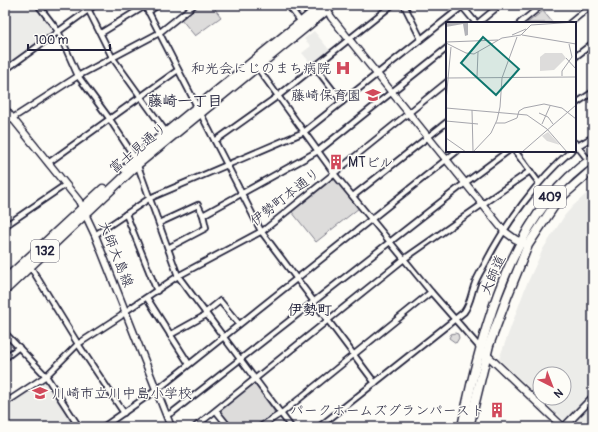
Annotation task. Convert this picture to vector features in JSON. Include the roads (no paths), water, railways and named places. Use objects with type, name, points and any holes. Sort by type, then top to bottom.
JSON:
[{"type":"highway","name":"富士見通り","points":[[137,161],[302,22],[328,6]]},
{"type":"highway","name":"富士見通り","points":[[5,280],[84,210],[166,132],[199,110],[257,67],[328,6]]},
{"type":"highway","name":"大師道","points":[[469,427],[486,354],[534,220],[551,196],[573,174],[591,160]]},
{"type":"highway","name":"大師道","points":[[462,427],[480,348],[501,287],[525,244],[558,200],[593,170]]},
{"type":"highway","name":"富士見通り","points":[[5,290],[84,210]]},
{"type":"street","points":[[38,5],[58,31],[78,76],[109,118],[137,161],[178,276],[291,427]]},
{"type":"street","points":[[86,5],[112,57],[166,132]]},
{"type":"street","points":[[5,70],[95,5]]},
{"type":"street","points":[[148,12],[158,5]]},
{"type":"street","points":[[5,123],[78,76],[159,33],[194,5]]},
{"type":"street","points":[[288,5],[302,22]]},
{"type":"street","points":[[215,141],[315,68],[392,5]]},
{"type":"street","points":[[404,5],[421,39]]},
{"type":"street","points":[[95,235],[150,198],[304,132],[462,5],[476,22]]},
{"type":"street","points":[[478,22],[500,5]]},
{"type":"street","points":[[521,22],[542,5]]},
{"type":"street","points":[[571,22],[592,5]]},
{"type":"street","points":[[101,33],[145,6],[261,231],[375,383]]},
{"type":"street","points":[[328,6],[331,17],[504,231],[525,244]]},
{"type":"street","points":[[576,56],[593,43]]},
{"type":"street","points":[[203,215],[318,151],[446,49]]},
{"type":"street","points":[[257,67],[334,173],[431,292],[486,354],[564,427],[593,397]]},
{"type":"street","points":[[315,68],[342,102]]},
{"type":"street","points":[[48,163],[178,70]]},
{"type":"street","name":"伊勢町本通り","points":[[5,403],[46,376],[78,344],[178,276],[261,231],[446,83]]},
{"type":"street","points":[[576,103],[593,92]]},
{"type":"street","name":"大師大島線","points":[[5,109],[84,210],[126,312],[155,391],[172,427]]},
{"type":"street","points":[[353,196],[446,123]]},
{"type":"street","points":[[591,160],[576,146],[593,137]]},
{"type":"street","points":[[103,427],[124,414],[223,338],[456,152]]},
{"type":"street","points":[[167,416],[507,152]]},
{"type":"street","points":[[516,152],[539,183]]},
{"type":"street","points":[[319,427],[464,312],[468,307],[474,285],[504,231],[539,183],[570,152]]},
{"type":"street","points":[[195,427],[404,259],[530,171]]},
{"type":"street","points":[[5,226],[65,184]]},
{"type":"street","points":[[159,223],[198,204],[203,215],[206,228],[168,248]]},
{"type":"street","points":[[126,214],[157,291]]},
{"type":"street","points":[[30,266],[78,344],[124,414]]},
{"type":"street","points":[[260,427],[280,413],[431,292]]},
{"type":"street","points":[[146,298],[189,364]]},
{"type":"street","points":[[170,335],[206,314],[220,301],[239,324]]},
{"type":"street","points":[[5,332],[46,376],[79,427]]},
{"type":"street","points":[[5,358],[20,347]]},
{"type":"street","points":[[216,411],[228,427]]},
{"type":"place","name":"和光会にじのまち病院","points":[[343,68]]},
{"type":"place","name":"藤崎保育園","points":[[373,95]]},
{"type":"place","name":"MTビル","points":[[336,162]]},
{"type":"place","name":"川崎市立川中島小学校","points":[[40,393]]},
{"type":"place","name":"パークホームズグランパースト","points":[[497,410]]},
{"type":"district","name":"藤崎一丁目","points":[[185,101]]},
{"type":"district","name":"伊勢町","points":[[310,310]]}]
